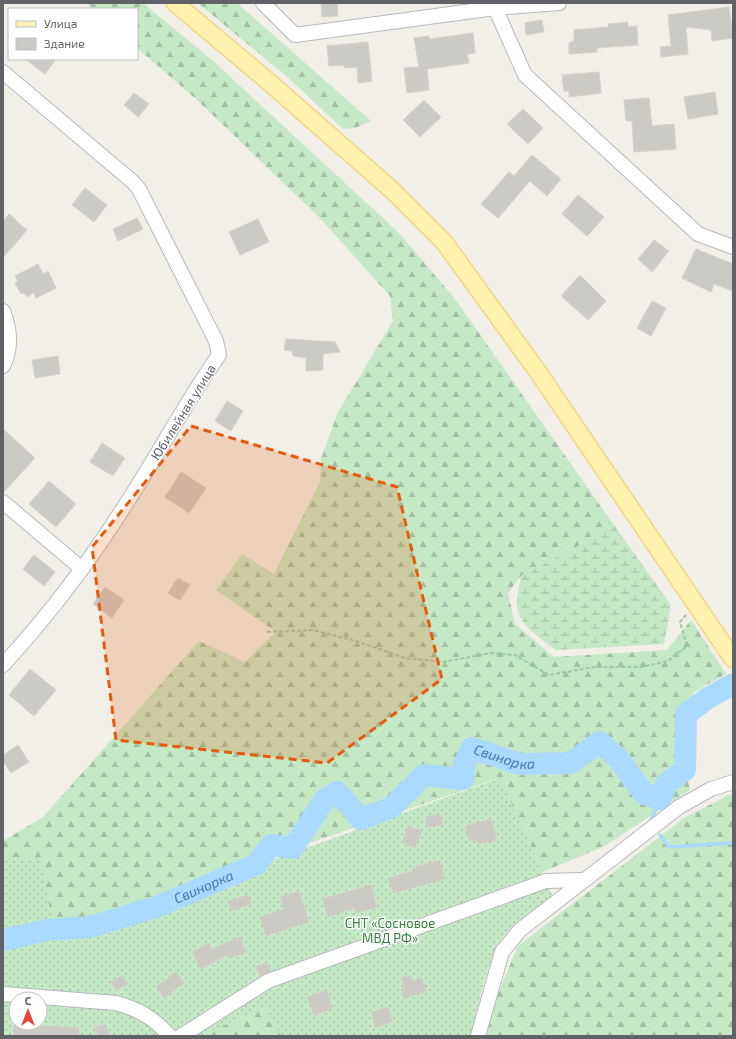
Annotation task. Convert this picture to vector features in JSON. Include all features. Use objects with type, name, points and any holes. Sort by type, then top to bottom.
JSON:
[{"type":"main road","points":[[175,3],[269,82],[376,176],[417,214],[444,242],[538,372],[733,659]]},
{"type":"street","points":[[263,3],[295,35],[495,8],[559,3]]},
{"type":"street","points":[[495,8],[525,75],[698,234],[733,247]]},
{"type":"street","name":"Юбилейная улица","points":[[3,72],[133,182],[139,189],[218,347],[219,355],[126,505],[82,569],[23,643],[3,665]]},
{"type":"street","points":[[3,311],[9,333],[8,352],[3,366]]},
{"type":"street","points":[[3,502],[82,569]]},
{"type":"street","points":[[478,1036],[502,952],[520,930],[566,895],[582,880],[679,807],[711,790],[733,782]]},
{"type":"street","points":[[181,1036],[268,980],[546,881],[582,880]]},
{"type":"street","points":[[3,994],[116,1004],[134,1008],[147,1015],[170,1036]]},
{"type":"path","points":[[267,632],[313,630],[356,641],[405,658],[443,662],[491,653],[515,655],[549,675],[594,667],[641,667],[668,661],[687,646],[680,622],[696,606]]},
{"type":"highlighted area","points":[[191,426],[397,487],[442,679],[327,763],[116,740],[92,547]]},
{"type":"green space","points":[[86,3],[143,3],[213,61],[399,233],[455,299],[611,521],[577,547],[522,575],[508,593],[515,624],[554,657],[667,650],[691,620],[726,674],[694,692],[677,731],[690,790],[603,847],[542,872],[499,778],[225,872],[75,957],[3,980],[3,841],[43,817],[199,641],[245,662],[276,632],[216,590],[242,554],[274,574],[320,482],[321,459],[337,414],[393,321],[390,296],[319,217],[197,100],[138,49],[138,8],[92,8]]},
{"type":"green space","points":[[198,3],[237,3],[371,121],[355,128],[343,129],[285,75]]},
{"type":"green space","points":[[611,521],[671,605],[664,644],[556,650],[527,627],[522,620],[518,611],[517,601],[522,575],[577,547]]},
{"type":"green space","name":"СНТ «Сосновое МВД РФ»","points":[[500,778],[554,899],[520,920],[503,938],[496,950],[485,979],[471,1036],[281,1036],[265,1006],[201,1036],[3,1036],[3,858],[40,860],[56,938]]},
{"type":"green space","points":[[733,793],[733,1036],[480,1036],[518,946],[684,818]]},
{"type":"green space","points":[[277,999],[297,1036],[196,1036]]},
{"type":"building","points":[[321,3],[337,3],[338,16],[322,17]]},
{"type":"building","points":[[729,7],[733,38],[712,41],[711,30],[686,27],[688,54],[661,57],[660,47],[671,46],[668,15]]},
{"type":"building","points":[[542,20],[544,32],[526,35],[525,23]]},
{"type":"building","points":[[628,22],[628,27],[637,26],[638,45],[597,48],[597,52],[569,54],[569,43],[574,41],[574,30],[609,27],[608,24]]},
{"type":"building","points":[[473,33],[475,53],[467,54],[469,63],[427,69],[429,90],[407,93],[404,68],[419,67],[414,38],[429,36],[430,39]]},
{"type":"building","points":[[368,42],[372,81],[358,83],[357,67],[344,68],[344,65],[329,66],[327,46]]},
{"type":"building","points":[[26,60],[55,60],[45,74]]},
{"type":"building","points":[[599,72],[601,93],[569,97],[569,91],[564,91],[562,75]]},
{"type":"building","points":[[715,92],[718,114],[688,119],[684,97]]},
{"type":"building","points":[[134,93],[149,104],[138,117],[124,105]]},
{"type":"building","points":[[649,98],[652,126],[674,124],[676,149],[634,152],[632,121],[626,121],[624,100]]},
{"type":"building","points":[[424,100],[441,117],[420,137],[403,120]]},
{"type":"building","points":[[523,109],[543,128],[528,144],[507,124]]},
{"type":"building","points":[[532,155],[561,179],[547,196],[530,181],[498,218],[481,204],[509,172],[514,176]]},
{"type":"building","points":[[85,188],[107,205],[94,222],[72,205]]},
{"type":"building","points":[[578,195],[604,217],[587,236],[562,214]]},
{"type":"building","points":[[9,214],[27,230],[3,258],[3,221]]},
{"type":"building","points":[[137,218],[143,229],[118,241],[113,229]]},
{"type":"building","points":[[258,219],[269,242],[240,255],[229,232]]},
{"type":"building","points":[[654,240],[669,251],[652,272],[638,259]]},
{"type":"building","points":[[696,249],[733,264],[733,291],[714,284],[711,292],[682,278]]},
{"type":"building","points":[[38,264],[43,274],[48,271],[56,288],[36,298],[34,293],[27,297],[24,293],[21,294],[15,283],[18,281],[15,276]]},
{"type":"building","points":[[580,275],[606,301],[588,320],[561,296]]},
{"type":"building","points":[[652,301],[666,308],[651,336],[637,328]]},
{"type":"building","points":[[286,339],[335,342],[340,352],[323,354],[323,370],[306,371],[306,358],[293,356],[292,351],[284,350]]},
{"type":"building","points":[[58,356],[60,374],[35,378],[32,360]]},
{"type":"building","points":[[227,401],[243,411],[231,431],[215,421]]},
{"type":"building","points":[[3,429],[35,458],[3,493]]},
{"type":"building","points":[[102,443],[125,458],[113,476],[90,462]]},
{"type":"building","points":[[181,472],[206,488],[189,513],[165,497]]},
{"type":"building","points":[[49,481],[76,504],[56,527],[29,504]]},
{"type":"building","points":[[34,555],[55,572],[44,586],[23,569]]},
{"type":"building","points":[[178,578],[190,585],[180,600],[168,593]]},
{"type":"building","points":[[105,587],[124,600],[112,618],[93,604]]},
{"type":"building","points":[[30,669],[56,690],[34,716],[9,695]]},
{"type":"building","points":[[18,745],[29,762],[11,773],[3,761],[3,755]]},
{"type":"building","points":[[441,814],[442,825],[427,827],[425,817]]},
{"type":"building","points":[[491,819],[497,840],[479,844],[476,840],[469,841],[465,826]]},
{"type":"building","points":[[408,826],[422,831],[415,848],[402,843]]},
{"type":"building","points":[[440,860],[445,879],[393,893],[388,878],[416,870],[415,867]]},
{"type":"building","points":[[371,885],[377,907],[356,913],[354,908],[328,917],[322,899]]},
{"type":"building","points":[[299,891],[309,922],[266,936],[260,917],[284,909],[280,897]]},
{"type":"building","points":[[248,895],[251,904],[232,911],[228,901]]},
{"type":"building","points":[[240,937],[246,952],[229,959],[227,955],[201,969],[192,952],[209,943],[212,949]]},
{"type":"building","points":[[267,962],[271,971],[260,976],[255,967]]},
{"type":"building","points":[[176,972],[184,983],[164,998],[156,987]]},
{"type":"building","points":[[122,975],[128,984],[116,991],[111,982]]},
{"type":"building","points":[[411,975],[413,981],[422,978],[426,991],[404,999],[401,989],[405,988],[401,978]]},
{"type":"building","points":[[326,990],[333,1008],[314,1016],[307,997]]},
{"type":"building","points":[[388,1007],[392,1022],[375,1027],[371,1012]]},
{"type":"building","points":[[106,1024],[110,1036],[98,1036],[95,1027]]},
{"type":"building","points":[[48,1026],[79,1028],[79,1036],[13,1036],[14,1031],[48,1031]]},
{"type":"waterway","name":"Свинорка","points":[[3,940],[47,930],[90,927],[159,906],[257,864],[271,845],[293,848],[324,800],[337,792],[361,819],[392,807],[424,775],[463,779],[464,764],[472,748],[520,764],[571,763],[599,742],[618,758],[644,794],[660,799],[666,784],[685,770],[686,714],[708,698],[733,684]]},
{"type":"waterway","points":[[650,823],[660,799]]},
{"type":"waterway","points":[[660,835],[669,847],[733,843]]}]
